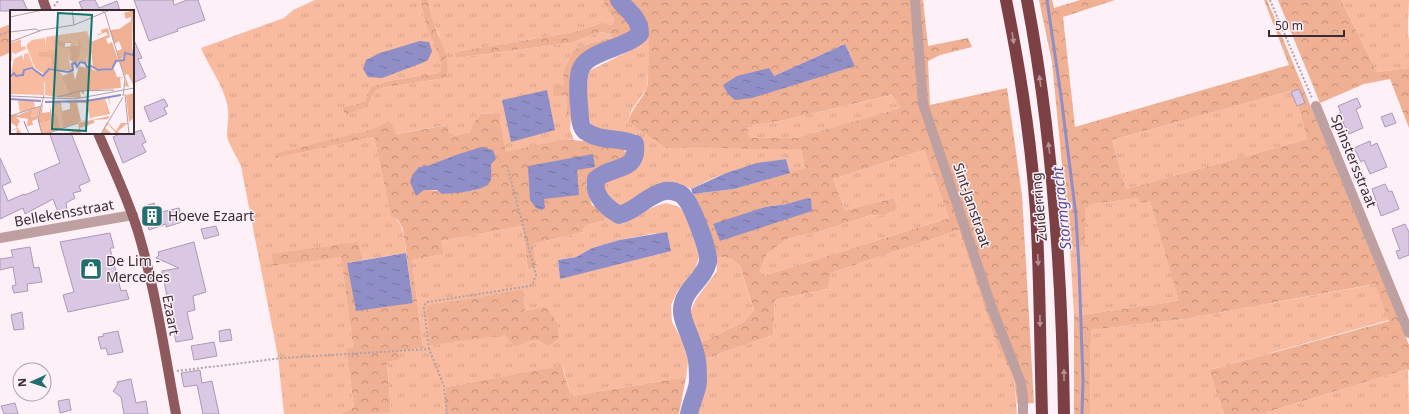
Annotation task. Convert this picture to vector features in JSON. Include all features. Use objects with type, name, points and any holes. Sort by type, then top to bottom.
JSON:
[{"type":"highway","name":"Zuiderring","points":[[1006,0],[1021,89],[1036,210],[1042,414]]},
{"type":"highway","name":"Zuiderring","points":[[1027,0],[1035,44],[1050,150],[1060,279],[1064,414]]},
{"type":"main road","points":[[42,0],[47,10]]},
{"type":"main road","name":"Ezaart","points":[[98,134],[133,215],[139,235],[152,287],[176,414]]},
{"type":"street","name":"Sint-Janstraat","points":[[916,0],[923,104],[992,308],[1021,383],[1023,414]]},
{"type":"street","name":"Spinstersstraat","points":[[1316,106],[1409,334]]},
{"type":"street","name":"Bellekensstraat","points":[[0,238],[133,215]]},
{"type":"path","name":"Spinstersstraat","points":[[1270,0],[1316,106]]},
{"type":"path","points":[[0,35],[10,31]]},
{"type":"path","points":[[447,414],[444,386],[429,349],[424,308],[425,304],[428,302],[530,286],[536,275],[508,169]]},
{"type":"path","points":[[168,372],[283,358],[429,349]]},
{"type":"green space","points":[[315,0],[420,0],[425,22],[440,58],[441,71],[437,73],[388,81],[370,87],[365,101],[342,107],[345,115],[372,98],[376,91],[382,88],[445,78],[439,34],[433,23],[428,0],[603,0],[604,5],[614,19],[613,24],[611,25],[601,23],[574,32],[454,52],[456,58],[569,43],[600,32],[612,34],[612,38],[591,43],[573,50],[563,72],[567,95],[567,117],[571,116],[570,130],[574,140],[565,139],[506,153],[497,113],[481,114],[473,123],[470,132],[449,137],[447,125],[395,134],[390,120],[370,130],[276,158],[374,137],[391,215],[399,223],[403,232],[406,253],[363,260],[358,243],[274,266],[341,256],[353,347],[347,348],[347,357],[354,407],[340,414],[284,414],[278,357],[241,166],[227,138],[228,108],[223,91],[201,48],[284,18],[293,10]]},
{"type":"green space","points":[[420,0],[428,0],[433,22],[446,58],[447,72],[445,78],[382,88],[376,91],[366,107],[345,115],[342,107],[365,101],[370,87],[388,81],[437,73],[441,71],[440,58],[427,28]]},
{"type":"green space","points":[[603,0],[614,0],[629,19],[634,33],[631,37],[606,44],[588,52],[575,63],[570,82],[571,116],[567,117],[567,95],[553,96],[553,87],[564,85],[563,72],[573,50],[591,43],[612,38],[612,34],[600,32],[569,43],[456,58],[454,52],[574,32],[601,23],[611,25],[613,24],[614,19],[604,5]]},
{"type":"green space","points":[[629,0],[923,0],[928,46],[968,38],[972,47],[940,55],[928,61],[930,105],[1007,88],[1022,195],[1034,403],[1017,404],[1014,377],[997,347],[959,230],[831,273],[828,289],[775,300],[773,335],[704,359],[700,343],[744,322],[754,311],[740,266],[730,258],[716,257],[693,194],[734,189],[805,168],[801,149],[699,147],[667,148],[628,122],[647,88],[648,82],[648,31],[646,23],[637,7]],"holes":[[[845,44],[855,66],[774,76]],[[892,95],[901,108],[795,138],[750,138],[746,126],[780,121]],[[924,150],[949,218],[763,276],[760,270],[767,254],[787,239],[818,232],[871,215],[884,216],[898,208],[894,198],[845,210],[833,179]],[[787,204],[721,241],[713,225],[765,207]]]},
{"type":"green space","points":[[1039,0],[1052,0],[1054,8],[1080,0],[1115,0],[1063,17],[1075,127],[1289,65],[1264,0],[1267,0],[1409,345],[1409,371],[1408,369],[1261,414],[1224,414],[1209,370],[1389,321],[1375,284],[1185,319],[1091,330],[1090,414],[1074,414],[1074,316],[1179,301],[1150,201],[1140,203],[1138,198],[1085,205],[1085,246],[1070,247],[1052,62]],"holes":[[[1294,90],[1307,139],[1126,189],[1112,140]]]},
{"type":"green space","points":[[1278,0],[1341,0],[1377,72],[1409,68],[1409,128],[1390,79],[1364,84],[1320,103]]},
{"type":"green space","points":[[1341,0],[1409,0],[1409,68],[1377,72]]},
{"type":"green space","points":[[10,24],[10,52],[0,57],[0,28]]},
{"type":"green space","points":[[649,33],[650,41],[647,88],[631,111],[628,122],[636,127],[801,149],[805,168],[790,173],[786,159],[761,163],[726,173],[691,189],[677,183],[660,184],[625,205],[617,207],[602,190],[602,186],[604,183],[613,178],[634,170],[641,158],[643,145],[636,134],[606,132],[593,128],[587,107],[587,85],[589,71],[637,47]]},
{"type":"green space","points":[[1294,90],[1307,139],[1126,189],[1112,140]]},
{"type":"green space","points":[[893,95],[902,108],[795,138],[750,138],[745,126],[780,121]]},
{"type":"green space","points":[[498,113],[506,152],[565,139],[606,144],[623,149],[628,155],[624,161],[598,170],[589,178],[586,184],[592,205],[600,209],[606,217],[602,221],[582,226],[583,232],[533,244],[537,266],[528,269],[522,226],[441,241],[443,254],[412,260],[423,348],[398,352],[400,359],[387,362],[391,412],[372,414],[340,414],[354,407],[347,357],[347,348],[353,347],[341,257],[273,266],[272,254],[358,242],[363,260],[347,263],[413,303],[403,229],[398,220],[391,216],[374,137],[276,158],[275,154],[370,130],[390,120],[396,134],[448,125],[449,137],[470,132],[473,123],[481,114]],"holes":[[[491,164],[489,173],[480,187],[475,190],[461,192],[424,190],[419,167],[430,165]]]},
{"type":"green space","points":[[924,150],[949,218],[763,276],[760,270],[767,254],[787,239],[818,232],[871,215],[884,216],[898,208],[894,198],[845,210],[833,179]]},
{"type":"green space","points":[[1138,198],[1150,201],[1180,301],[1074,316],[1070,247],[1085,246],[1084,205]]},
{"type":"green space","points":[[666,203],[679,207],[688,217],[699,257],[695,269],[678,290],[671,305],[672,322],[682,340],[688,362],[686,377],[571,396],[563,367],[446,387],[444,414],[372,414],[391,411],[387,362],[397,352],[423,348],[412,260],[442,254],[441,241],[522,226],[528,269],[537,266],[533,244],[583,232],[581,226],[602,221],[606,217],[622,224],[649,209]],"holes":[[[656,233],[560,279],[558,260],[576,257],[592,248],[619,240]]]},
{"type":"green space","points":[[959,230],[997,347],[1014,377],[1017,414],[696,414],[702,397],[704,359],[773,335],[775,300],[828,289],[831,273]]},
{"type":"green space","points":[[716,257],[730,258],[740,266],[754,312],[744,322],[700,343],[692,327],[690,313],[696,299],[717,271]]},
{"type":"green space","points":[[1376,284],[1389,320],[1209,370],[1224,414],[1090,414],[1091,330],[1185,319]]},
{"type":"green space","points":[[522,290],[525,312],[544,307],[555,320],[558,327],[559,337],[549,346],[540,341],[534,340],[514,346],[505,335],[430,345],[427,306]]},
{"type":"green space","points":[[562,366],[571,396],[686,377],[679,414],[444,414],[446,387]]},
{"type":"green space","points":[[1408,369],[1409,414],[1261,414]]},
{"type":"water","points":[[420,41],[429,42],[432,51],[428,60],[422,63],[382,78],[368,77],[363,69],[366,60],[380,53]]},
{"type":"water","points":[[845,44],[855,66],[752,98],[735,100],[728,94],[723,85],[737,76],[769,68],[774,76]]},
{"type":"water","points":[[547,90],[555,130],[511,142],[502,100]]},
{"type":"water","points":[[481,147],[493,150],[496,159],[491,164],[491,180],[487,185],[475,190],[442,194],[437,190],[424,190],[416,196],[410,182],[413,174],[419,167],[430,165]]},
{"type":"water","points":[[593,154],[595,167],[577,170],[579,195],[544,199],[545,208],[542,210],[536,208],[530,200],[528,166]]},
{"type":"water","points":[[786,159],[790,173],[734,189],[693,194],[691,189],[726,173],[757,163]]},
{"type":"water","points":[[808,198],[811,199],[812,211],[720,241],[713,224],[765,207],[787,204]]},
{"type":"water","points":[[667,232],[671,251],[560,279],[558,260],[576,257],[592,248],[619,240]]},
{"type":"water","points":[[406,253],[413,303],[356,311],[347,263]]},
{"type":"building","points":[[0,0],[23,0],[28,10],[10,10],[0,11]]},
{"type":"building","points":[[85,0],[95,0],[99,8],[117,1],[120,10],[83,10],[79,2]]},
{"type":"building","points":[[134,0],[173,0],[174,5],[187,0],[198,0],[205,20],[177,29],[178,31],[149,41]]},
{"type":"building","points":[[134,40],[142,58],[138,59],[146,77],[134,83]]},
{"type":"building","points":[[1299,89],[1305,103],[1297,106],[1291,92]]},
{"type":"building","points":[[1357,98],[1361,107],[1356,109],[1363,128],[1349,134],[1339,113],[1341,113],[1338,106]]},
{"type":"building","points":[[164,99],[168,106],[164,108],[167,114],[150,122],[144,107]]},
{"type":"building","points":[[1392,113],[1396,123],[1385,127],[1381,117]]},
{"type":"building","points":[[141,130],[146,142],[142,144],[146,152],[123,163],[113,137],[120,134],[134,134]]},
{"type":"building","points":[[71,134],[90,181],[79,186],[81,191],[73,193],[75,198],[66,203],[67,209],[58,212],[53,199],[25,214],[23,208],[0,219],[0,158],[11,182],[2,186],[8,201],[39,189],[34,174],[60,163],[50,135]]},
{"type":"building","points":[[1370,141],[1371,146],[1377,143],[1387,167],[1370,174],[1364,160],[1361,162],[1354,148]]},
{"type":"building","points":[[1385,184],[1389,192],[1392,191],[1399,209],[1381,216],[1372,189]]},
{"type":"building","points":[[154,203],[157,213],[179,208],[182,222],[166,227],[166,224],[149,230],[142,207]]},
{"type":"building","points":[[1405,224],[1409,232],[1409,255],[1399,259],[1396,251],[1400,250],[1392,229]]},
{"type":"building","points":[[216,226],[219,235],[204,239],[201,229]]},
{"type":"building","name":"De Lim - Mercedes","points":[[110,233],[114,248],[110,248],[121,291],[126,290],[129,299],[68,312],[63,295],[74,292],[60,242]]},
{"type":"building","points":[[194,242],[206,292],[193,296],[195,310],[187,312],[193,339],[176,342],[162,271],[179,268],[156,258],[159,255],[158,252]]},
{"type":"building","points":[[30,247],[34,268],[39,267],[42,282],[27,284],[28,291],[14,293],[12,286],[16,285],[13,267],[0,270],[0,259],[13,257],[11,250]]},
{"type":"building","points":[[22,312],[24,329],[14,330],[11,315]]},
{"type":"building","points":[[230,329],[232,340],[220,342],[219,331]]},
{"type":"building","points":[[118,331],[123,352],[108,355],[106,348],[101,349],[98,337],[104,336],[103,334]]},
{"type":"building","points":[[214,342],[217,356],[194,360],[191,346]]},
{"type":"building","points":[[200,370],[202,383],[212,381],[219,414],[203,414],[197,385],[184,387],[181,373]]},
{"type":"building","points":[[131,379],[136,403],[146,401],[148,414],[124,414],[121,397],[113,391],[118,384],[117,382]]},
{"type":"building","points":[[69,399],[71,410],[60,413],[58,401]]},
{"type":"building","points":[[15,403],[18,414],[4,414],[1,406]]},
{"type":"waterway","points":[[619,0],[638,23],[640,34],[625,43],[597,54],[583,64],[580,71],[578,84],[580,119],[583,129],[597,137],[635,144],[634,158],[630,162],[621,168],[603,174],[596,179],[597,193],[608,207],[619,215],[631,210],[659,193],[665,191],[675,192],[682,195],[687,202],[700,229],[708,262],[706,268],[686,296],[682,309],[683,319],[697,358],[698,366],[698,382],[689,414]]},
{"type":"waterway","name":"Stormgracht","points":[[1047,0],[1076,216],[1083,380],[1082,414]]},
{"type":"place","name":"Hoeve Ezaart","points":[[152,216]]},
{"type":"place","name":"De Lim - Mercedes","points":[[91,269]]}]
